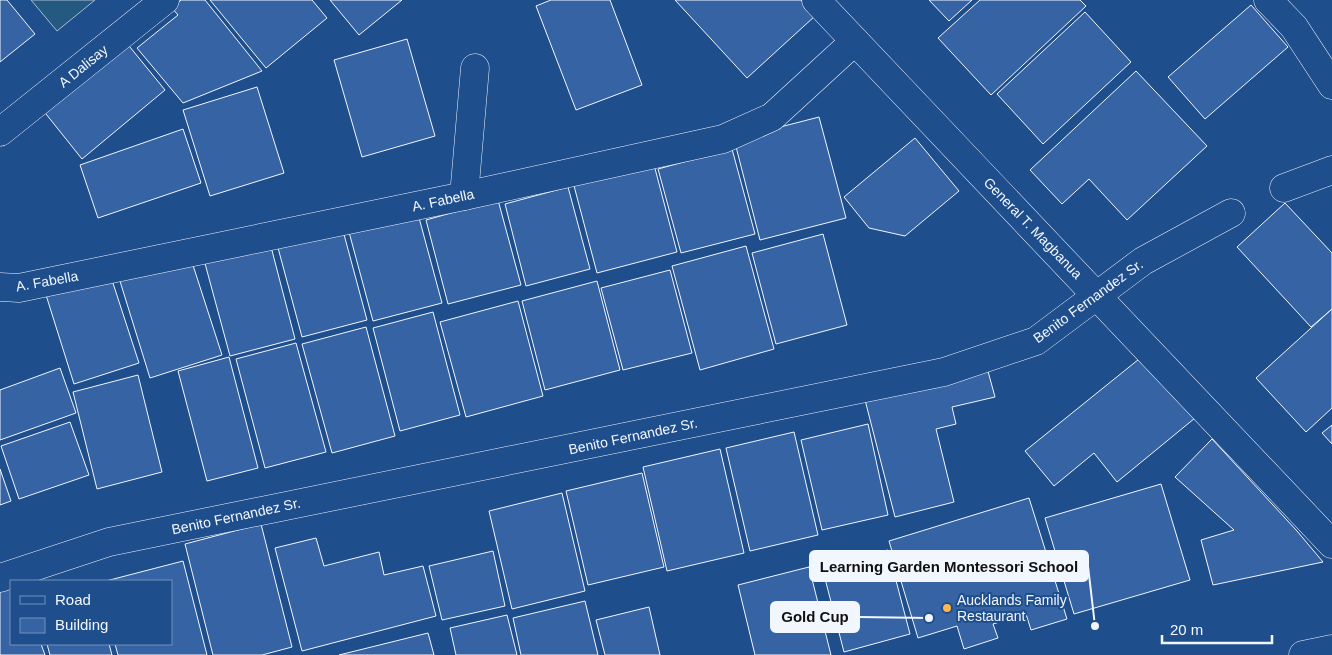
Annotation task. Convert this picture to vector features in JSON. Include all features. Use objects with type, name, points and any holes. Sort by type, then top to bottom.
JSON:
[{"type":"street","name":"A Dalisay","points":[[0,132],[165,0]]},
{"type":"street","name":"General T. Magbanua","points":[[816,0],[1332,544]]},
{"type":"street","points":[[1268,0],[1294,27],[1332,85]]},
{"type":"street","name":"A. Fabella","points":[[0,287],[19,288],[464,196],[723,139],[772,117],[855,41]]},
{"type":"street","points":[[464,196],[475,68]]},
{"type":"street","points":[[1284,188],[1332,170]]},
{"type":"street","name":"Benito Fernandez Sr.","points":[[0,578],[110,542],[944,372],[1036,341],[1096,294],[1143,261],[1232,213]]},
{"type":"street","points":[[1303,655],[1332,649]]},
{"type":"shaded area","points":[[31,0],[95,0],[57,31]]},
{"type":"building","points":[[0,0],[7,0],[35,34],[0,62]]},
{"type":"building","points":[[181,0],[205,0],[262,71],[183,103],[137,48],[178,15],[172,8]]},
{"type":"building","points":[[210,0],[312,0],[327,18],[266,68]]},
{"type":"building","points":[[330,0],[402,0],[359,35]]},
{"type":"building","points":[[551,0],[610,0],[642,85],[576,110],[536,6]]},
{"type":"building","points":[[675,0],[801,0],[815,16],[747,78]]},
{"type":"building","points":[[929,0],[972,0],[949,21]]},
{"type":"building","points":[[980,0],[1080,0],[1086,6],[991,95],[938,38]]},
{"type":"building","points":[[1251,5],[1288,47],[1205,119],[1168,77]]},
{"type":"building","points":[[1085,12],[1131,62],[1043,144],[997,94]]},
{"type":"building","points":[[407,39],[435,136],[362,157],[334,60]]},
{"type":"building","points":[[125,41],[165,90],[82,159],[42,109]]},
{"type":"building","points":[[1136,71],[1207,146],[1127,220],[1089,179],[1062,204],[1030,170]]},
{"type":"building","points":[[257,87],[284,173],[210,196],[183,110]]},
{"type":"building","points":[[819,117],[846,218],[760,240],[734,139]]},
{"type":"building","points":[[183,129],[201,183],[98,218],[80,165]]},
{"type":"building","points":[[915,138],[959,191],[905,236],[869,228],[844,197]]},
{"type":"building","points":[[732,149],[755,234],[681,253],[658,169]]},
{"type":"building","points":[[653,161],[677,252],[597,273],[573,182]]},
{"type":"building","points":[[568,187],[590,269],[526,286],[505,204]]},
{"type":"building","points":[[498,200],[521,285],[448,304],[426,220]]},
{"type":"building","points":[[1285,203],[1332,253],[1332,309],[1311,327],[1237,247]]},
{"type":"building","points":[[418,214],[442,303],[373,321],[349,232]]},
{"type":"building","points":[[342,227],[367,320],[302,337],[277,244]]},
{"type":"building","points":[[823,234],[847,325],[776,344],[752,253]]},
{"type":"building","points":[[269,239],[295,339],[230,356],[203,256]]},
{"type":"building","points":[[746,246],[774,349],[700,370],[672,266]]},
{"type":"building","points":[[190,256],[222,355],[150,378],[119,278]]},
{"type":"building","points":[[670,270],[692,353],[623,370],[601,288]]},
{"type":"building","points":[[110,274],[139,363],[74,384],[46,295]]},
{"type":"building","points":[[597,281],[620,370],[545,390],[522,301]]},
{"type":"building","points":[[518,301],[543,396],[466,417],[440,322]]},
{"type":"building","points":[[1332,309],[1332,408],[1306,432],[1256,378]]},
{"type":"building","points":[[433,312],[460,415],[400,431],[373,328]]},
{"type":"building","points":[[366,327],[395,436],[332,453],[302,344]]},
{"type":"building","points":[[296,343],[326,452],[265,468],[236,359]]},
{"type":"building","points":[[1144,355],[1195,418],[1117,482],[1094,453],[1054,486],[1025,451]]},
{"type":"building","points":[[229,357],[258,468],[207,481],[178,371]]},
{"type":"building","points":[[986,364],[995,397],[952,407],[956,424],[936,429],[954,502],[895,517],[864,396]]},
{"type":"building","points":[[60,368],[76,413],[0,440],[0,390]]},
{"type":"building","points":[[138,375],[162,472],[97,489],[73,392]]},
{"type":"building","points":[[70,422],[89,475],[19,499],[1,446]]},
{"type":"building","points":[[868,424],[888,515],[822,530],[801,440]]},
{"type":"building","points":[[1332,425],[1332,444],[1322,433]]},
{"type":"building","points":[[794,432],[818,535],[750,551],[726,448]]},
{"type":"building","points":[[1212,439],[1323,562],[1213,585],[1201,540],[1234,530],[1175,477]]},
{"type":"building","points":[[720,449],[744,553],[667,571],[643,467]]},
{"type":"building","points":[[0,469],[11,501],[0,505]]},
{"type":"building","points":[[642,473],[664,567],[588,585],[566,491]]},
{"type":"building","points":[[1161,484],[1190,580],[1074,614],[1045,518]]},
{"type":"building","points":[[562,493],[585,591],[512,609],[489,511]]},
{"type":"building","points":[[1029,498],[1067,619],[1031,630],[1026,614],[993,624],[998,638],[964,649],[957,626],[918,638],[889,541]]},
{"type":"building","points":[[261,524],[292,647],[262,655],[213,655],[185,544]]},
{"type":"building","points":[[316,538],[324,566],[379,552],[384,575],[423,566],[436,616],[302,651],[275,548]]},
{"type":"building","points":[[888,550],[910,634],[844,652],[822,567]]},
{"type":"building","points":[[493,551],[505,606],[442,620],[429,566]]},
{"type":"building","points":[[183,561],[207,655],[118,655],[115,645],[172,645],[172,580],[110,580]]},
{"type":"building","points":[[809,567],[831,655],[755,655],[738,585]]},
{"type":"building","points":[[10,581],[10,645],[41,645],[45,655],[0,655],[0,584]]},
{"type":"building","points":[[585,601],[598,655],[521,655],[513,618]]},
{"type":"building","points":[[649,607],[660,655],[605,655],[596,620]]},
{"type":"building","points":[[507,615],[517,655],[456,655],[450,628]]},
{"type":"building","points":[[428,633],[434,655],[339,655]]},
{"type":"building","points":[[47,645],[109,645],[112,655],[50,655]]},
{"type":"place","name":"Aucklands Family Restaurant","points":[[947,608]]},
{"type":"place","name":"Gold Cup","points":[[929,618]]},
{"type":"place","name":"Learning Garden Montessori School","points":[[1095,626]]}]
